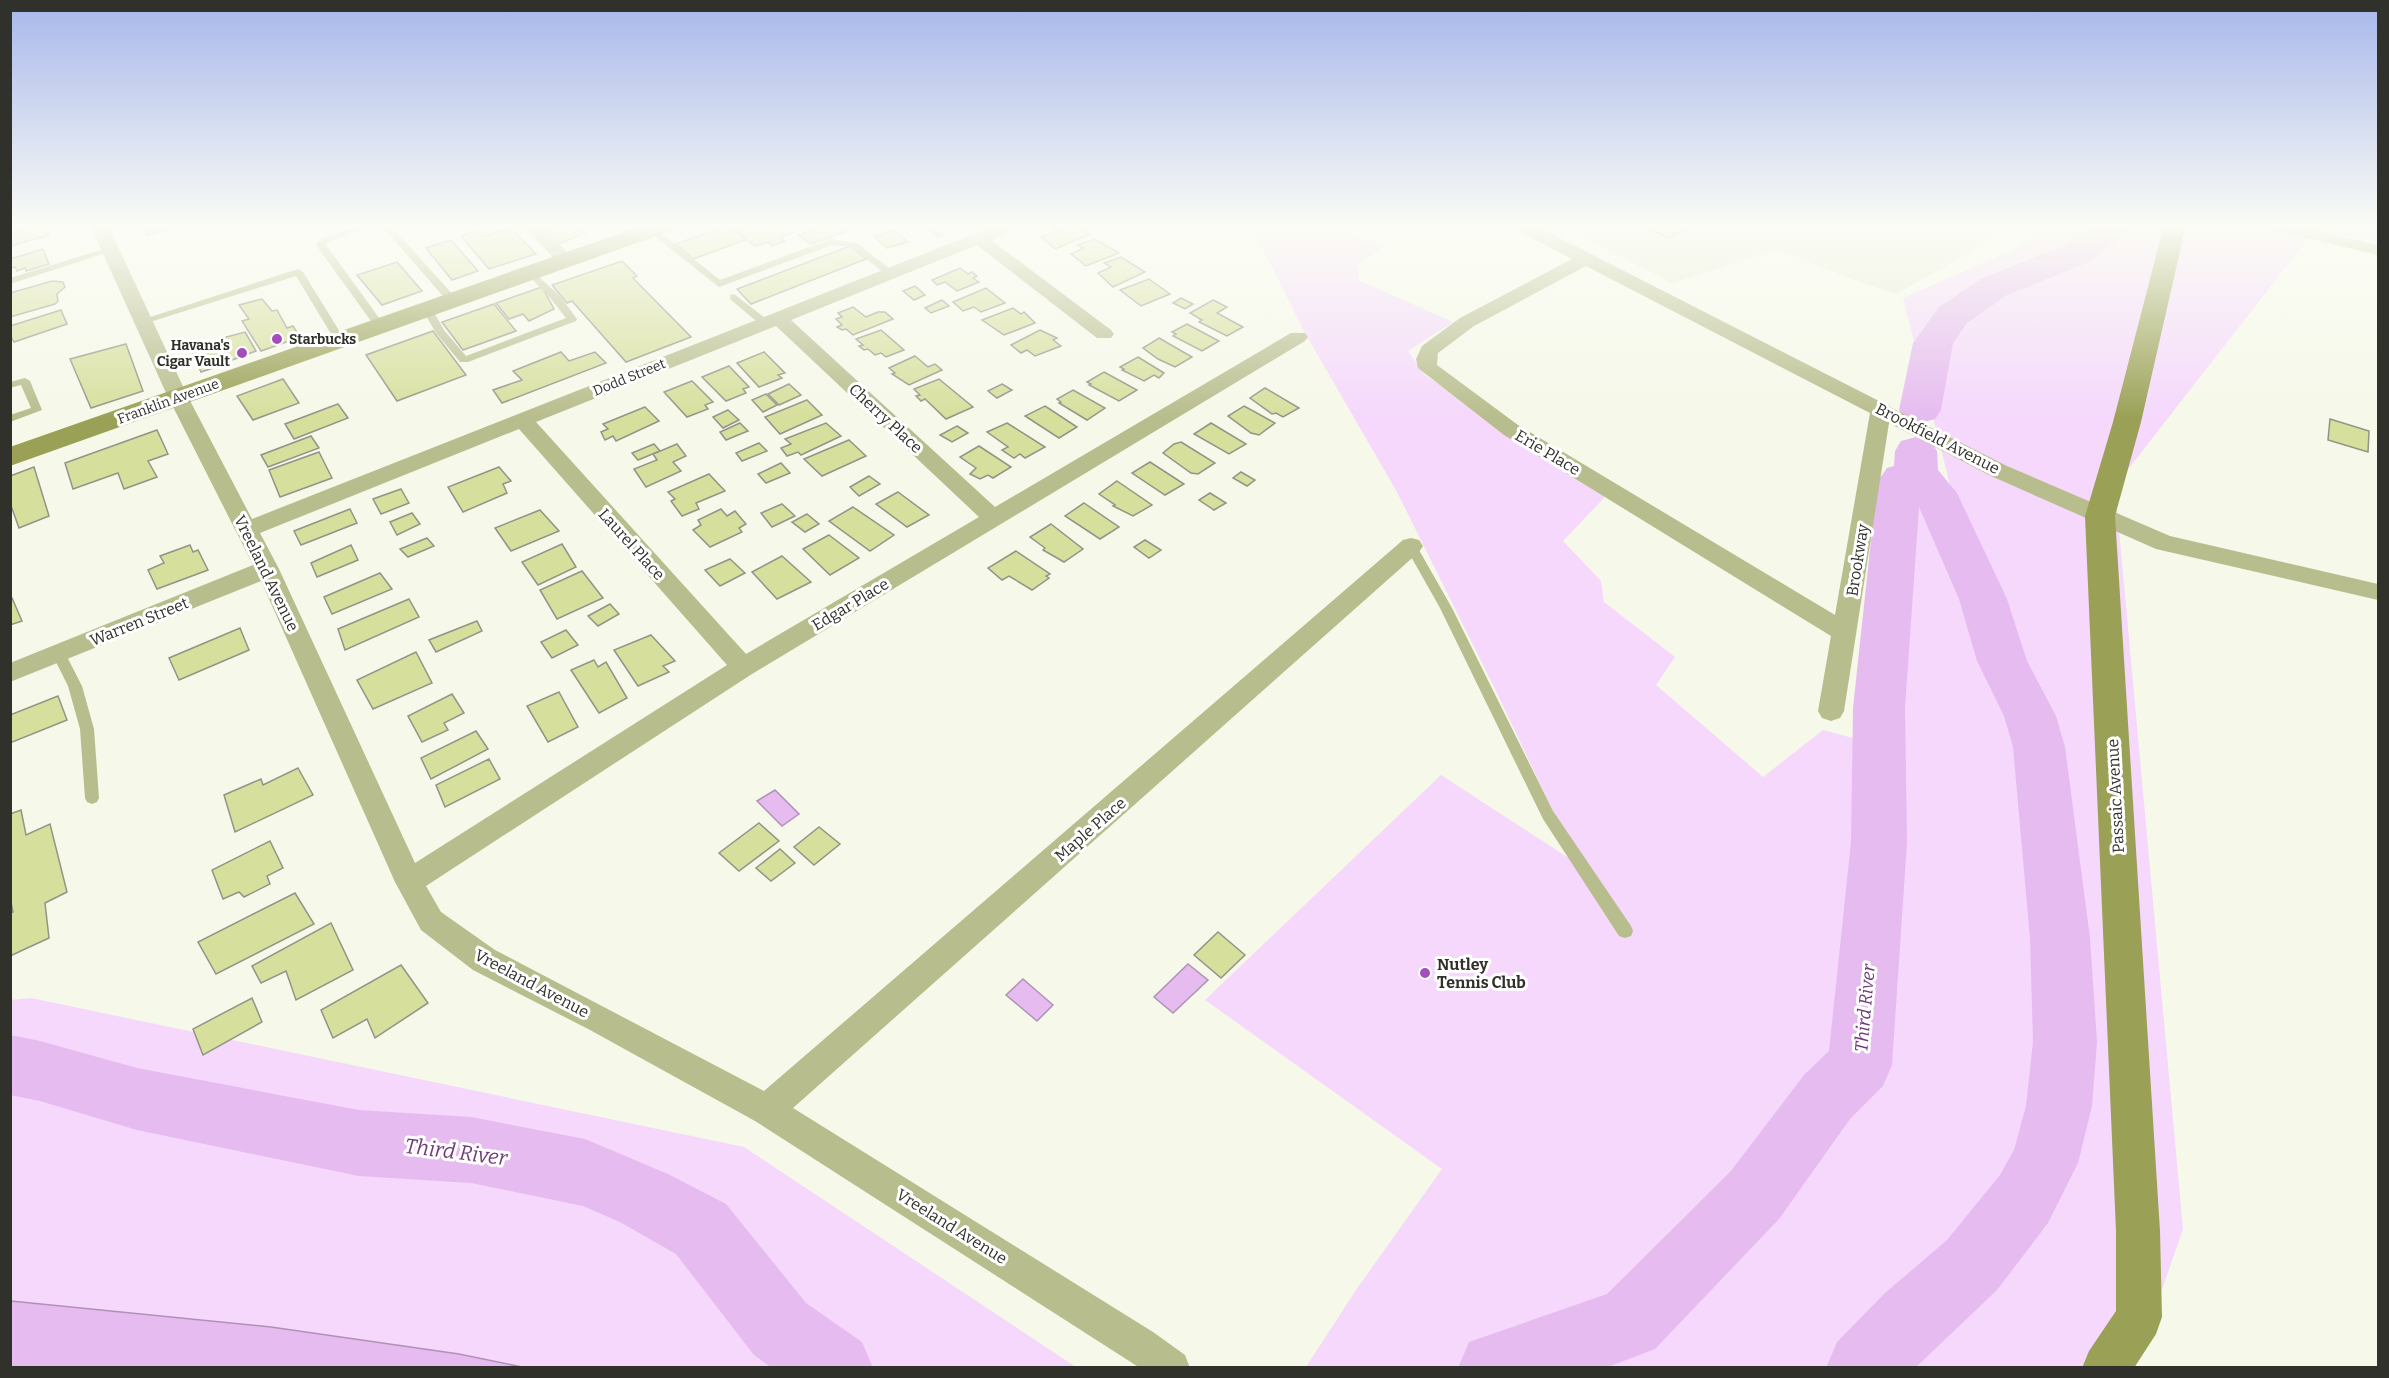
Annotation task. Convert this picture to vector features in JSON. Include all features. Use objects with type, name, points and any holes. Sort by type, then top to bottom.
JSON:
[{"type":"street","name":"Vreeland Avenue","points":[[128,289],[178,398],[267,569],[409,882],[430,921],[484,960],[767,1110],[1140,1345],[1172,1368]]},
{"type":"street","name":"Franklin Avenue","points":[[10,457],[482,289]]},
{"type":"street","name":"Dodd Street","points":[[246,530],[850,289]]},
{"type":"street","points":[[1045,289],[1104,334]]},
{"type":"street","name":"Erie Place","points":[[1529,289],[1467,322],[1429,350],[1426,359],[1428,368],[1511,430],[1845,633]]},
{"type":"street","name":"Brookfield Avenue","points":[[1646,289],[1881,408],[1999,471],[2164,543],[2379,592]]},
{"type":"street","name":"Passaic Avenue","points":[[2106,1368],[2139,1317],[2138,1231],[2100,516],[2127,422],[2159,289]]},
{"type":"street","name":"Cherry Place","points":[[771,321],[994,518]]},
{"type":"street","name":"Edgar Place","points":[[409,882],[743,668],[1298,337]]},
{"type":"street","name":"Brookway","points":[[1831,711],[1881,408]]},
{"type":"street","name":"Laurel Place","points":[[522,420],[743,668]]},
{"type":"street","name":"Maple Place","points":[[767,1110],[1310,637],[1411,546]]},
{"type":"street","name":"Warren Street","points":[[10,673],[267,569]]},
{"type":"lane","points":[[143,321],[243,289]]},
{"type":"lane","points":[[309,289],[340,340]]},
{"type":"lane","points":[[353,289],[380,326]]},
{"type":"lane","points":[[442,289],[452,300]]},
{"type":"lane","points":[[427,309],[440,331],[464,360],[572,319],[547,289]]},
{"type":"lane","points":[[734,297],[771,321]]},
{"type":"lane","points":[[10,385],[25,381],[37,410],[10,419]]},
{"type":"lane","points":[[1411,546],[1446,608],[1548,815],[1625,931]]},
{"type":"lane","points":[[59,654],[75,686],[87,729],[92,798]]},
{"type":"shaded area","points":[[1283,289],[1379,289],[1453,322],[1408,351],[1425,375],[1605,497],[1563,541],[1601,581],[1604,602],[1675,657],[1656,685],[1763,777],[1823,730],[1879,745],[1879,842],[1860,1065],[1827,1097],[1759,1191],[1874,1073],[1899,503],[1903,482],[1908,478],[1950,485],[1903,298],[1923,289],[2268,289],[2115,486],[2183,1229],[2135,1367],[1306,1367],[1356,1290],[1442,1169],[1205,1000],[1441,775],[1578,864],[1496,691],[1397,492],[1305,333]]},
{"type":"shaded area","points":[[1882,289],[1904,289],[1896,294]]},
{"type":"shaded area","points":[[775,790],[799,814],[782,826],[757,801]]},
{"type":"shaded area","points":[[1188,964],[1208,980],[1173,1013],[1154,997]]},
{"type":"shaded area","points":[[1023,979],[1053,1005],[1037,1021],[1006,995]]},
{"type":"shaded area","points":[[31,998],[744,1147],[1076,1367],[11,1368],[11,1000]]},
{"type":"shaded area","points":[[11,1301],[271,1327],[459,1354],[522,1367],[11,1367]]},
{"type":"building","points":[[23,289],[62,289],[57,294],[58,301],[55,304],[10,317],[10,293]]},
{"type":"building","points":[[369,289],[422,291],[382,305]]},
{"type":"building","points":[[535,289],[543,289],[554,309],[529,321],[523,314],[509,319],[496,303]]},
{"type":"building","points":[[556,289],[644,289],[691,337],[626,362],[572,301],[567,303]]},
{"type":"building","points":[[737,289],[789,289],[751,304]]},
{"type":"building","points":[[919,289],[925,295],[914,300],[903,291]]},
{"type":"building","points":[[988,289],[1005,303],[981,312],[974,307],[963,311],[953,302]]},
{"type":"building","points":[[1163,289],[1170,294],[1141,306],[1120,290]]},
{"type":"building","points":[[1181,298],[1193,304],[1185,309],[1173,303]]},
{"type":"building","points":[[262,299],[272,311],[277,310],[287,328],[293,326],[300,337],[261,351],[242,321],[249,319],[239,305]]},
{"type":"building","points":[[942,300],[949,306],[931,313],[925,308]]},
{"type":"building","points":[[1213,300],[1227,307],[1217,313],[1243,327],[1227,336],[1199,322],[1202,320],[1190,313]]},
{"type":"building","points":[[494,304],[516,331],[463,350],[442,322]]},
{"type":"building","points":[[853,307],[866,317],[885,312],[893,319],[853,335],[846,329],[842,330],[837,327],[842,325],[836,319],[842,317],[838,313]]},
{"type":"building","points":[[1013,308],[1021,314],[1024,312],[1035,323],[1004,335],[982,320]]},
{"type":"building","points":[[61,310],[67,324],[14,342],[10,335],[10,326]]},
{"type":"building","points":[[1187,324],[1219,341],[1202,351],[1173,336],[1176,334],[1172,332]]},
{"type":"building","points":[[881,330],[904,350],[886,357],[881,353],[875,355],[859,346],[863,345],[856,339]]},
{"type":"building","points":[[1040,330],[1057,338],[1053,340],[1061,346],[1035,356],[1027,350],[1021,353],[1011,345]]},
{"type":"building","points":[[433,331],[466,375],[397,401],[366,355]]},
{"type":"building","points":[[245,332],[256,351],[232,360],[219,339]]},
{"type":"building","points":[[1159,338],[1192,357],[1175,367],[1158,359],[1143,348]]},
{"type":"building","points":[[219,342],[231,362],[201,372],[192,351]]},
{"type":"building","points":[[126,344],[143,391],[91,408],[70,359]]},
{"type":"building","points":[[561,352],[569,361],[595,352],[606,363],[502,403],[493,390],[522,380],[513,371]]},
{"type":"building","points":[[764,352],[785,373],[778,375],[782,378],[759,387],[737,363]]},
{"type":"building","points":[[915,356],[928,367],[935,364],[942,370],[909,385],[892,374],[895,373],[889,368]]},
{"type":"building","points":[[1138,357],[1164,373],[1159,378],[1154,375],[1144,381],[1122,370],[1124,369],[1120,367]]},
{"type":"building","points":[[729,366],[749,387],[743,389],[746,393],[726,401],[702,377]]},
{"type":"building","points":[[1104,372],[1137,390],[1119,401],[1089,385],[1091,384],[1087,382]]},
{"type":"building","points":[[283,379],[299,403],[253,420],[237,396]]},
{"type":"building","points":[[939,379],[973,407],[946,419],[925,399],[921,401],[916,396],[920,395],[914,389]]},
{"type":"building","points":[[692,381],[713,402],[705,405],[708,409],[687,417],[664,392]]},
{"type":"building","points":[[789,384],[801,395],[779,405],[768,394]]},
{"type":"building","points":[[1002,384],[1012,390],[997,398],[988,391]]},
{"type":"building","points":[[1265,388],[1299,408],[1283,417],[1276,413],[1272,414],[1250,398]]},
{"type":"building","points":[[1073,390],[1105,408],[1087,420],[1059,403],[1061,402],[1057,399]]},
{"type":"building","points":[[766,394],[777,405],[763,412],[752,400]]},
{"type":"building","points":[[807,400],[822,415],[780,434],[765,417]]},
{"type":"building","points":[[338,404],[348,418],[294,439],[285,424]]},
{"type":"building","points":[[1045,406],[1077,427],[1059,438],[1025,416]]},
{"type":"building","points":[[1244,406],[1275,423],[1259,435],[1251,433],[1228,416]]},
{"type":"building","points":[[645,407],[659,421],[616,441],[613,436],[605,440],[601,432],[608,429],[603,424]]},
{"type":"building","points":[[728,410],[739,420],[723,428],[713,417]]},
{"type":"building","points":[[2330,419],[2369,431],[2368,452],[2328,440]]},
{"type":"building","points":[[740,423],[748,431],[726,440],[720,432]]},
{"type":"building","points":[[826,423],[841,436],[801,455],[798,452],[787,456],[781,448],[791,444],[785,439]]},
{"type":"building","points":[[1007,423],[1045,447],[1025,458],[1020,454],[1014,458],[1002,450],[1008,447],[987,432]]},
{"type":"building","points":[[1211,423],[1246,444],[1229,454],[1194,434]]},
{"type":"building","points":[[957,426],[968,433],[952,442],[940,435]]},
{"type":"building","points":[[157,430],[168,454],[148,461],[157,477],[124,489],[118,473],[73,489],[65,463]]},
{"type":"building","points":[[311,436],[319,448],[268,467],[261,455]]},
{"type":"building","points":[[849,440],[866,456],[822,476],[804,459]]},
{"type":"building","points":[[1181,442],[1215,463],[1198,474],[1191,473],[1163,453],[1174,444]]},
{"type":"building","points":[[759,443],[767,451],[742,461],[736,453]]},
{"type":"building","points":[[654,444],[660,451],[638,460],[632,453]]},
{"type":"building","points":[[677,444],[686,456],[673,462],[681,471],[646,487],[634,469],[657,460],[653,454]]},
{"type":"building","points":[[979,446],[1011,467],[993,478],[988,475],[980,479],[970,474],[976,468],[960,457]]},
{"type":"building","points":[[319,452],[332,478],[280,497],[269,470]]},
{"type":"building","points":[[1150,462],[1184,484],[1165,495],[1132,473]]},
{"type":"building","points":[[781,463],[790,473],[766,483],[758,474]]},
{"type":"building","points":[[34,467],[49,516],[19,528],[10,503],[10,476]]},
{"type":"building","points":[[499,467],[511,481],[503,484],[507,493],[463,512],[448,487]]},
{"type":"building","points":[[1241,472],[1255,480],[1247,486],[1233,478]]},
{"type":"building","points":[[709,474],[725,491],[696,503],[699,509],[682,516],[671,501],[675,499],[668,492]]},
{"type":"building","points":[[869,476],[880,484],[859,496],[850,487]]},
{"type":"building","points":[[1117,481],[1152,505],[1133,516],[1113,506],[1115,505],[1099,494]]},
{"type":"building","points":[[401,489],[409,503],[381,514],[373,499]]},
{"type":"building","points":[[898,492],[929,515],[907,527],[876,504]]},
{"type":"building","points":[[1210,493],[1226,503],[1214,510],[1199,500]]},
{"type":"building","points":[[1084,503],[1119,527],[1100,539],[1065,516]]},
{"type":"building","points":[[782,504],[795,516],[772,527],[761,513]]},
{"type":"building","points":[[853,507],[894,535],[870,551],[829,521]]},
{"type":"building","points":[[350,509],[357,523],[301,545],[294,531]]},
{"type":"building","points":[[721,509],[727,516],[735,511],[746,524],[739,528],[742,532],[710,547],[693,530],[701,525],[698,520]]},
{"type":"building","points":[[540,510],[559,531],[511,551],[495,528]]},
{"type":"building","points":[[412,513],[420,524],[397,535],[390,522]]},
{"type":"building","points":[[807,514],[819,524],[805,532],[792,522]]},
{"type":"building","points":[[1051,524],[1083,549],[1064,562],[1043,550],[1045,548],[1030,537]]},
{"type":"building","points":[[829,535],[859,558],[830,575],[803,549]]},
{"type":"building","points":[[427,538],[434,546],[408,557],[400,549]]},
{"type":"building","points":[[1145,540],[1161,550],[1149,558],[1134,547]]},
{"type":"building","points":[[562,544],[576,567],[538,585],[522,562]]},
{"type":"building","points":[[190,545],[193,552],[198,550],[208,570],[157,589],[148,570],[164,563],[160,556]]},
{"type":"building","points":[[351,545],[358,560],[317,577],[311,563]]},
{"type":"building","points":[[1016,551],[1050,574],[1046,576],[1049,578],[1032,590],[1009,576],[1002,580],[988,568]]},
{"type":"building","points":[[782,556],[811,582],[777,599],[752,572]]},
{"type":"building","points":[[730,559],[745,573],[720,586],[705,570]]},
{"type":"building","points":[[582,571],[603,598],[557,619],[540,590]]},
{"type":"building","points":[[380,573],[392,589],[332,614],[324,597]]},
{"type":"building","points":[[10,598],[22,621],[10,625]]},
{"type":"building","points":[[409,599],[419,617],[345,650],[338,629]]},
{"type":"building","points":[[610,604],[619,614],[598,626],[588,616]]},
{"type":"building","points":[[477,621],[482,631],[436,652],[429,640]]},
{"type":"building","points":[[240,628],[249,650],[179,680],[169,658]]},
{"type":"building","points":[[566,630],[578,645],[552,658],[541,642]]},
{"type":"building","points":[[651,635],[675,661],[663,666],[669,672],[638,686],[614,650]]},
{"type":"building","points":[[416,652],[432,683],[373,709],[357,680]]},
{"type":"building","points":[[594,660],[598,667],[606,662],[627,698],[599,713],[571,670]]},
{"type":"building","points":[[559,692],[578,727],[548,742],[527,706]]},
{"type":"building","points":[[452,694],[464,713],[444,723],[448,730],[422,742],[408,716]]},
{"type":"building","points":[[58,696],[67,720],[10,743],[10,715]]},
{"type":"building","points":[[476,731],[488,749],[431,779],[421,758]]},
{"type":"building","points":[[489,759],[500,779],[445,807],[436,785]]},
{"type":"building","points":[[298,768],[313,795],[235,832],[224,795],[261,779],[263,785]]},
{"type":"building","points":[[21,810],[26,835],[50,824],[67,892],[45,903],[49,938],[10,956],[10,913],[13,912],[10,898],[10,814]]},
{"type":"building","points":[[759,823],[779,841],[739,871],[719,853]]},
{"type":"building","points":[[819,827],[840,844],[814,865],[794,847]]},
{"type":"building","points":[[270,841],[283,868],[267,876],[270,884],[244,897],[239,892],[223,899],[212,870]]},
{"type":"building","points":[[780,849],[795,863],[771,881],[756,868]]},
{"type":"building","points":[[295,893],[314,924],[216,974],[198,942]]},
{"type":"building","points":[[331,923],[353,970],[296,1000],[286,971],[261,983],[252,966]]},
{"type":"building","points":[[1218,932],[1245,955],[1221,978],[1194,955]]},
{"type":"building","points":[[401,965],[428,1003],[375,1038],[367,1019],[333,1038],[321,1010]]},
{"type":"building","points":[[252,998],[262,1022],[203,1055],[193,1029]]},
{"type":"waterway","name":"Third River","points":[[1920,410],[1933,343],[1953,315],[1991,289]]},
{"type":"waterway","name":"Third River","points":[[1916,451],[1916,474]]},
{"type":"waterway","name":"Third River","points":[[1495,1368],[1629,1323],[1755,1195],[1827,1097],[1860,1065],[1879,842],[1879,708],[1897,503],[1902,478],[1916,474]]},
{"type":"waterway","name":"Third River","points":[[1863,1368],[1911,1319],[1972,1265],[2024,1199],[2044,1163],[2059,1106],[2065,1042],[2060,938],[2039,747],[2030,716],[2002,661],[1983,599],[1957,540],[1935,493],[1916,474]]},
{"type":"waterway","name":"Third River","points":[[10,1065],[40,1071],[137,1099],[359,1143],[471,1150],[585,1173],[644,1198],[701,1229],[780,1329],[836,1368]]},
{"type":"place","name":"Starbucks","points":[[277,339]]},
{"type":"place","name":"Havana's Cigar Vault","points":[[242,353]]},
{"type":"place","name":"Nutley Tennis Club","points":[[1425,973]]}]
